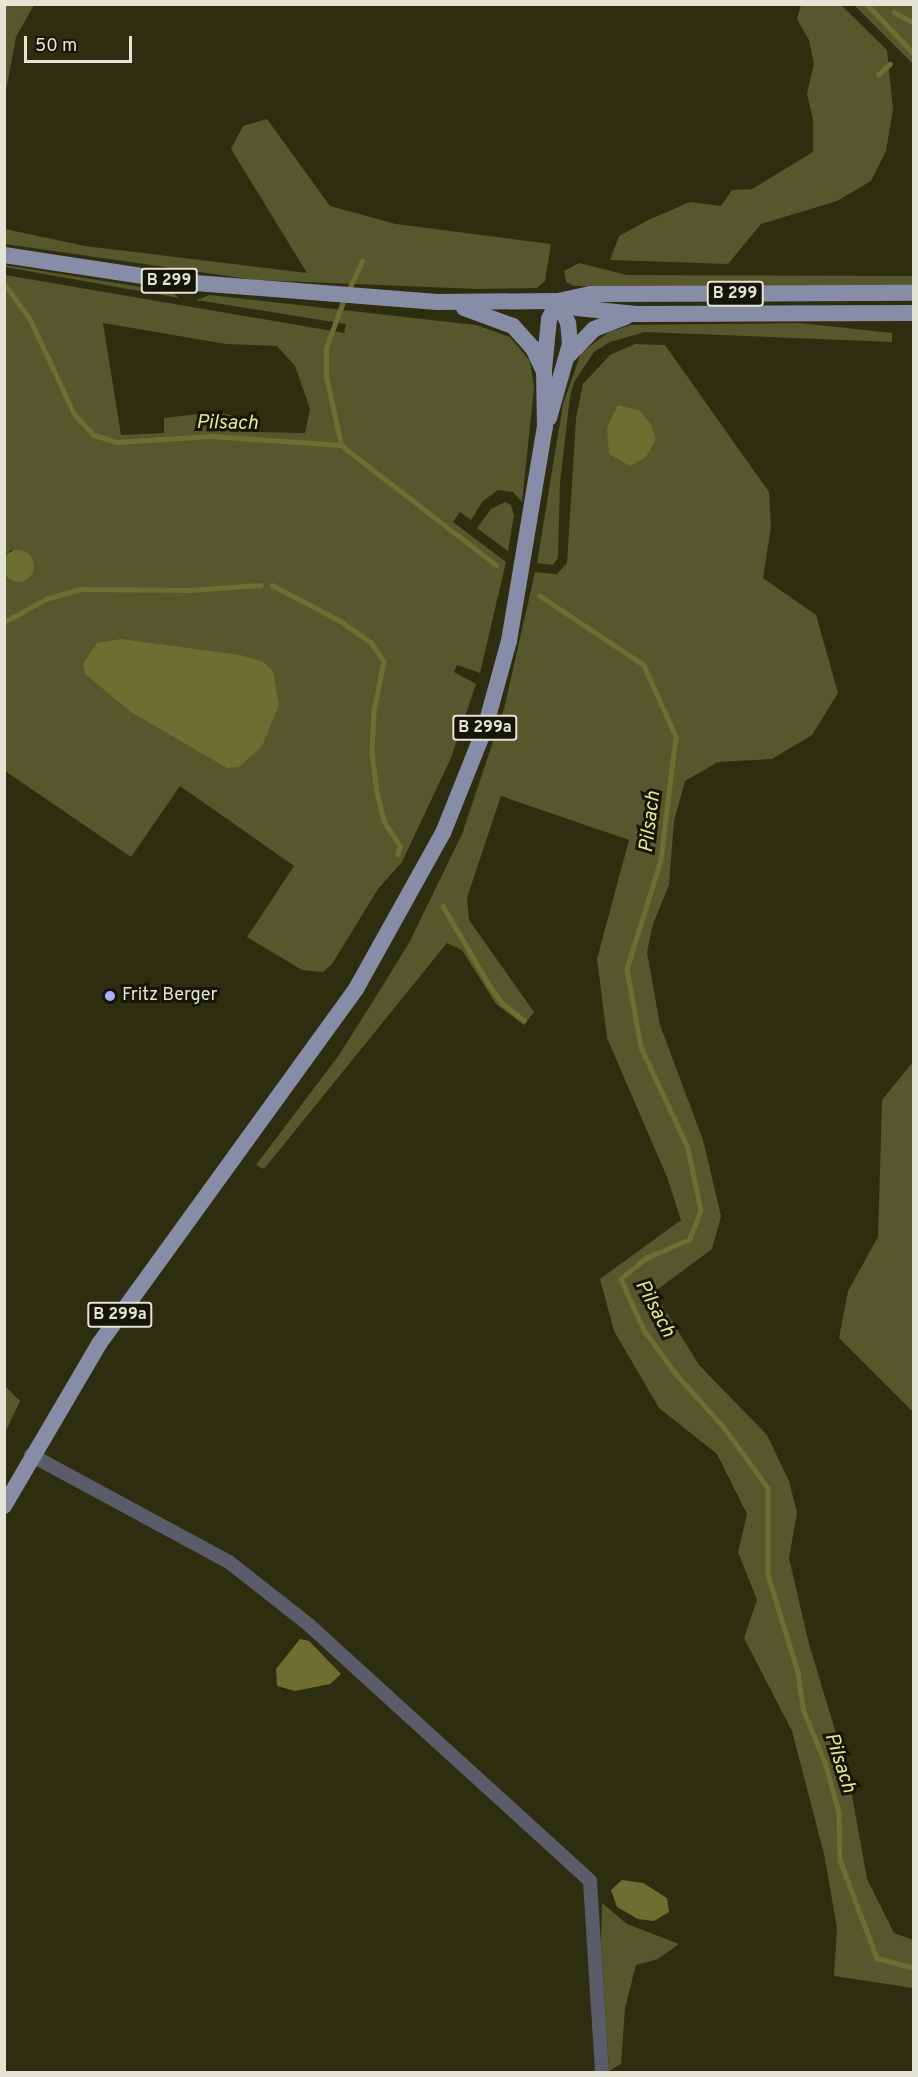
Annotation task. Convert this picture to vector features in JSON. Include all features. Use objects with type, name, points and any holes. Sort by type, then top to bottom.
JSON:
[{"type":"main road","name":"B 299","points":[[4,255],[151,279],[436,302],[558,301],[603,294],[914,293]]},
{"type":"main road","name":"B 299","points":[[558,301],[577,308],[636,315],[914,313]]},
{"type":"main road","name":"B 299a","points":[[4,1506],[31,1455],[99,1344],[351,997],[416,887],[464,785],[497,688],[525,560],[545,427],[568,356],[568,323],[558,301]]},
{"type":"main road","name":"B 299a","points":[[545,427],[544,370],[549,319],[558,301]]},
{"type":"main road","name":"B 299a","points":[[436,302],[489,314],[513,326],[533,348],[544,370]]},
{"type":"main road","name":"B 299a","points":[[568,356],[594,329],[636,315]]},
{"type":"street","points":[[31,1455],[229,1562],[309,1625],[590,1881],[602,2073]]},
{"type":"shaded area","points":[[5,4],[34,5],[16,37],[5,96]]},
{"type":"shaded area","points":[[801,5],[841,5],[887,50],[893,109],[886,151],[871,181],[837,201],[761,224],[728,264],[610,260],[619,236],[648,220],[690,202],[721,206],[732,190],[752,189],[813,152],[813,119],[807,94],[814,64],[809,40],[797,19]]},
{"type":"shaded area","points":[[854,5],[913,5],[913,64]]},
{"type":"shaded area","points":[[267,119],[330,206],[396,224],[551,244],[545,281],[537,288],[478,289],[255,280],[5,244],[5,229],[85,246],[307,273],[231,149],[243,126]]},
{"type":"shaded area","points":[[579,263],[627,275],[913,276],[914,286],[574,286],[566,282],[564,271]]},
{"type":"shaded area","points":[[5,265],[172,292],[179,298],[5,267]]},
{"type":"shaded area","points":[[5,275],[344,333],[346,324],[196,300],[210,295],[476,325],[510,337],[530,361],[534,388],[522,502],[513,492],[498,490],[483,501],[471,520],[460,512],[453,522],[506,562],[480,673],[457,665],[454,672],[476,684],[451,758],[402,862],[378,889],[332,964],[323,972],[302,970],[247,937],[294,866],[180,786],[131,857],[5,771],[5,577],[15,582],[12,549],[5,556]],"holes":[[[103,323],[226,344],[277,346],[295,366],[310,409],[305,433],[257,432],[250,419],[215,412],[164,418],[164,433],[121,435]]]},
{"type":"shaded area","points":[[800,323],[892,333],[892,342],[645,332],[610,342],[594,352],[574,382],[570,397],[560,483],[558,558],[553,565],[537,563],[563,404],[581,353],[609,332],[631,325]]},
{"type":"shaded area","points":[[635,344],[665,345],[769,492],[771,527],[763,578],[816,615],[838,693],[812,735],[772,759],[718,762],[685,781],[674,821],[669,885],[653,924],[647,952],[660,1025],[703,1140],[721,1216],[712,1249],[654,1292],[699,1365],[767,1435],[789,1481],[797,1513],[789,1558],[809,1644],[848,1773],[867,1879],[894,1933],[913,1940],[913,1988],[834,1976],[837,1928],[824,1854],[792,1731],[744,1638],[757,1600],[738,1552],[747,1514],[717,1454],[659,1408],[614,1331],[600,1279],[681,1220],[667,1177],[607,1038],[597,959],[629,840],[501,796],[467,898],[469,920],[534,1012],[524,1025],[496,1004],[462,950],[447,943],[264,1169],[256,1165],[339,1055],[382,987],[410,941],[462,834],[504,709],[535,572],[557,574],[567,563],[576,418],[583,384],[610,355]]},
{"type":"shaded area","points":[[618,405],[639,410],[650,423],[656,439],[646,457],[630,466],[609,454],[607,428]]},
{"type":"shaded area","points":[[505,502],[511,505],[514,515],[508,551],[477,528],[491,509]]},
{"type":"shaded area","points":[[18,550],[29,555],[34,566],[29,577],[18,582],[7,577],[2,566],[7,555]]},
{"type":"shaded area","points":[[121,639],[240,655],[263,662],[273,671],[279,705],[262,746],[239,767],[227,768],[131,712],[85,674],[83,664],[97,643]]},
{"type":"shaded area","points":[[913,1062],[913,1412],[839,1338],[848,1291],[878,1237],[882,1100]]},
{"type":"shaded area","points":[[5,1386],[20,1401],[5,1433]]},
{"type":"shaded area","points":[[300,1639],[309,1641],[341,1674],[330,1684],[295,1691],[277,1686],[276,1669]]},
{"type":"shaded area","points":[[622,1880],[643,1883],[667,1898],[669,1912],[654,1921],[638,1919],[617,1907],[611,1890]]},
{"type":"shaded area","points":[[602,1903],[627,1924],[679,1944],[658,1959],[636,1965],[625,2008],[621,2064],[609,2071],[601,1944]]},
{"type":"waterway","points":[[867,4],[914,54]]},
{"type":"waterway","points":[[894,12],[914,23]]},
{"type":"waterway","points":[[878,75],[890,64]]},
{"type":"waterway","points":[[348,291],[362,261]]},
{"type":"waterway","name":"Pilsach","points":[[4,283],[30,319],[75,415],[94,435],[117,442],[211,436],[341,445],[496,565]]},
{"type":"waterway","points":[[341,445],[326,377],[326,348],[344,299]]},
{"type":"waterway","points":[[4,622],[46,599],[80,589],[191,590],[261,585]]},
{"type":"waterway","points":[[272,585],[339,620],[371,642],[384,661],[374,711],[372,752],[377,792],[384,821],[400,846],[398,855]]},
{"type":"waterway","name":"Pilsach","points":[[539,595],[644,665],[676,737],[661,860],[627,969],[641,1047],[688,1148],[701,1211],[689,1240],[647,1258],[621,1279],[644,1330],[677,1375],[723,1426],[768,1488],[768,1575],[798,1672],[803,1709],[825,1762],[839,1812],[840,1860],[877,1958],[914,1968]]},
{"type":"waterway","points":[[443,906],[502,1003],[524,1020]]},
{"type":"place","name":"Fritz Berger","points":[[110,996]]}]
